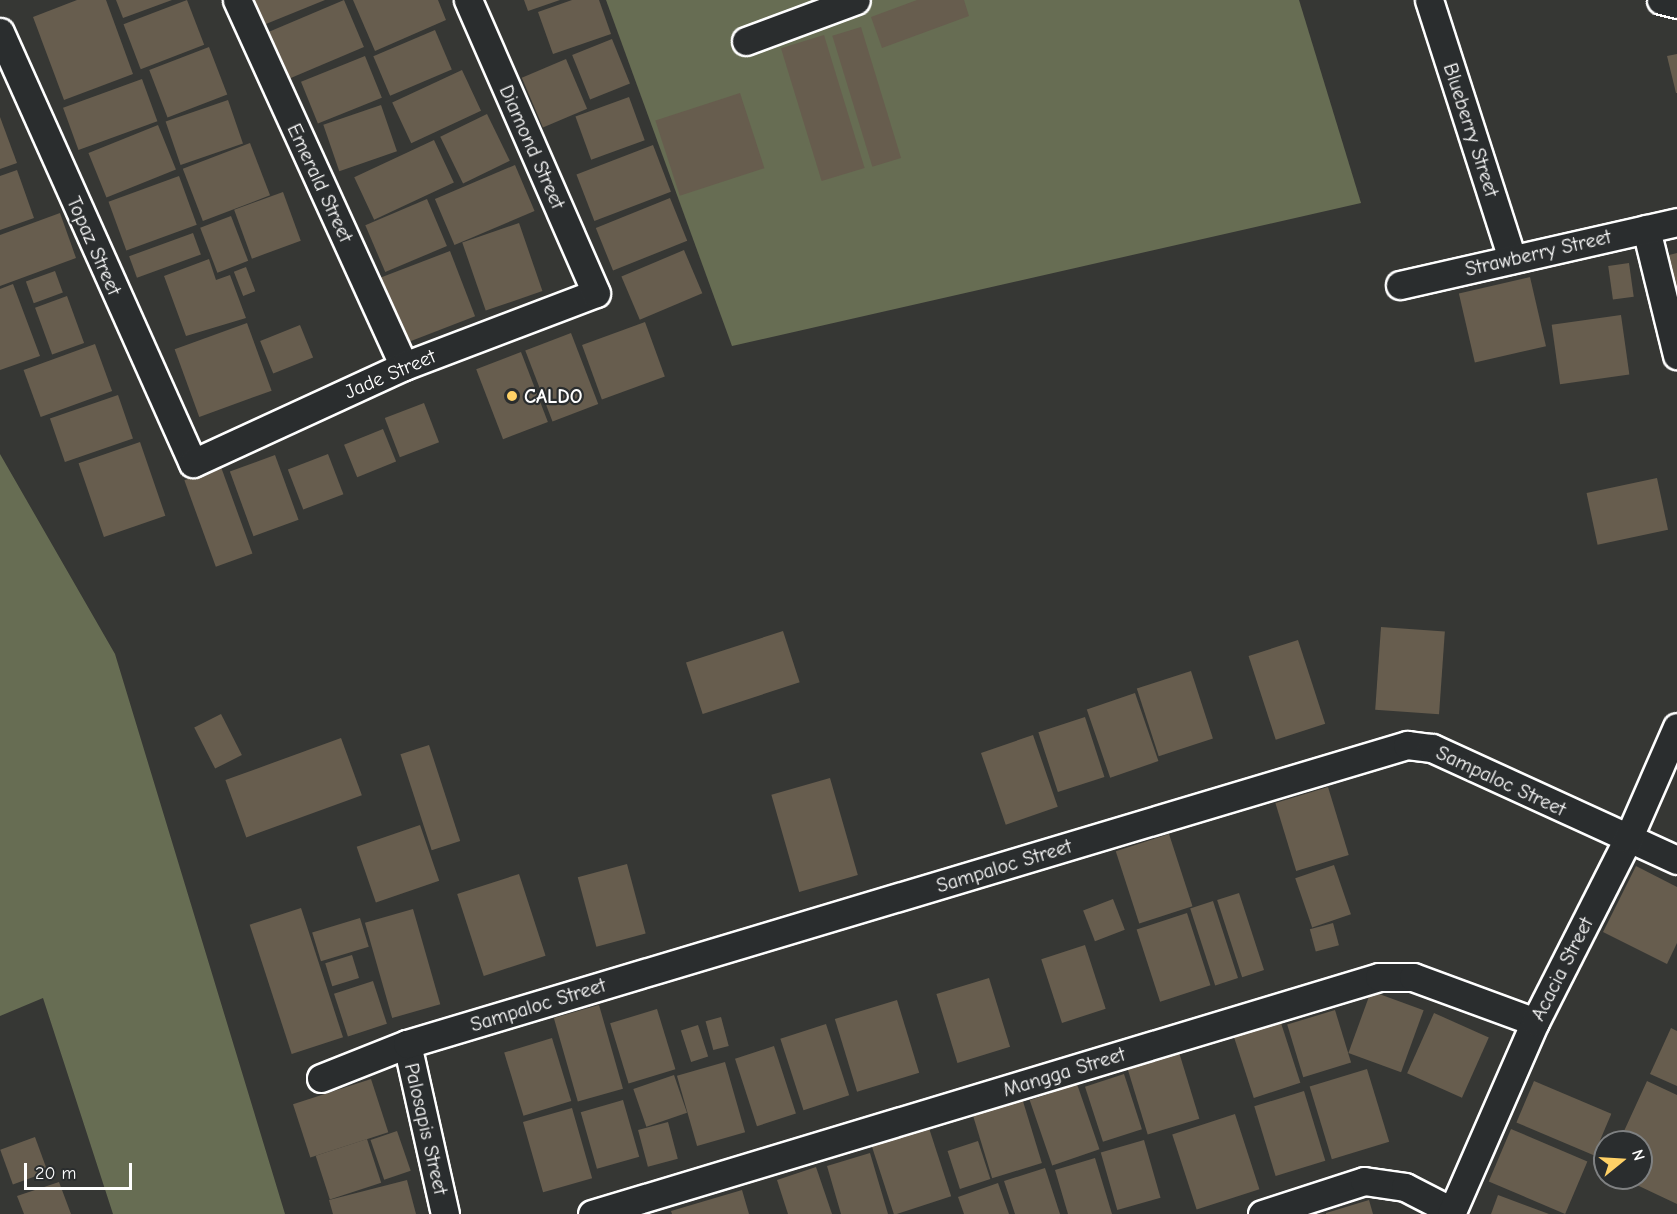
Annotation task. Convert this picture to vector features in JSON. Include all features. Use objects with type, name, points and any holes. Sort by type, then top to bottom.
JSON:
[{"type":"street","name":"Emerald Street","points":[[237,0],[404,366]]},
{"type":"street","name":"Diamond Street","points":[[468,0],[597,293]]},
{"type":"street","points":[[746,40],[856,0]]},
{"type":"street","name":"Blueberry Street","points":[[1429,0],[1512,259]]},
{"type":"street","points":[[1661,0],[1677,4]]},
{"type":"street","name":"Topaz Street","points":[[0,32],[188,461]]},
{"type":"street","name":"Strawberry Street","points":[[1400,285],[1677,222]]},
{"type":"street","points":[[1646,229],[1677,355]]},
{"type":"street","name":"Jade Street","points":[[188,461],[404,366],[597,293]]},
{"type":"street","name":"Acacia Street","points":[[1452,1212],[1535,1022],[1628,839],[1677,727]]},
{"type":"street","name":"Sampaloc Street","points":[[321,1078],[407,1044],[1407,746],[1432,748],[1677,860]]},
{"type":"street","name":"Mangga Street","points":[[592,1214],[1379,977],[1413,977],[1535,1022]]},
{"type":"street","name":"Palosapis Street","points":[[407,1044],[446,1214]]},
{"type":"street","points":[[1262,1214],[1364,1181],[1405,1187],[1452,1212]]},
{"type":"green space","points":[[606,0],[1299,0],[1361,203],[732,346]]},
{"type":"green space","points":[[0,454],[115,654],[285,1214],[113,1214],[43,998],[0,1016]]},
{"type":"building","points":[[77,0],[106,0],[133,74],[64,100],[33,17]]},
{"type":"building","points":[[116,0],[172,0],[123,18]]},
{"type":"building","points":[[187,0],[204,45],[141,69],[124,24]]},
{"type":"building","points":[[251,0],[325,0],[261,26]]},
{"type":"building","points":[[344,0],[364,47],[288,79],[269,32]]},
{"type":"building","points":[[353,0],[438,0],[446,20],[375,51]]},
{"type":"building","points":[[524,0],[560,0],[528,11]]},
{"type":"building","points":[[572,0],[599,0],[611,34],[553,54],[538,12]]},
{"type":"building","points":[[917,0],[964,0],[969,16],[882,48],[871,17]]},
{"type":"building","points":[[861,27],[901,158],[872,167],[832,36]]},
{"type":"building","points":[[435,30],[452,70],[390,96],[373,56]]},
{"type":"building","points":[[824,35],[865,168],[822,181],[781,48]]},
{"type":"building","points":[[612,39],[630,84],[590,100],[572,55]]},
{"type":"building","points":[[209,47],[227,95],[168,118],[149,70]]},
{"type":"building","points":[[1677,54],[1677,93],[1676,93],[1667,56]]},
{"type":"building","points":[[365,56],[382,98],[318,124],[301,82]]},
{"type":"building","points":[[566,59],[587,109],[543,127],[522,78]]},
{"type":"building","points":[[462,70],[481,111],[411,143],[392,103]]},
{"type":"building","points":[[142,79],[157,121],[78,150],[63,108]]},
{"type":"building","points":[[740,93],[764,168],[680,196],[655,121]]},
{"type":"building","points":[[629,97],[645,140],[591,160],[575,116]]},
{"type":"building","points":[[228,100],[243,143],[181,165],[166,121]]},
{"type":"building","points":[[381,105],[397,151],[339,171],[323,125]]},
{"type":"building","points":[[487,114],[510,161],[463,184],[440,137]]},
{"type":"building","points":[[0,117],[17,163],[0,169]]},
{"type":"building","points":[[158,125],[176,170],[106,198],[88,153]]},
{"type":"building","points":[[434,140],[454,183],[374,220],[354,177]]},
{"type":"building","points":[[250,143],[270,195],[203,221],[183,169]]},
{"type":"building","points":[[653,145],[671,192],[594,221],[576,174]]},
{"type":"building","points":[[515,165],[535,211],[454,245],[435,199]]},
{"type":"building","points":[[17,170],[34,218],[0,230],[0,176]]},
{"type":"building","points":[[179,176],[197,225],[126,251],[109,202]]},
{"type":"building","points":[[283,192],[301,241],[252,259],[234,210]]},
{"type":"building","points":[[670,198],[687,241],[613,271],[596,228]]},
{"type":"building","points":[[427,199],[447,246],[385,272],[365,225]]},
{"type":"building","points":[[60,213],[76,258],[0,286],[0,235]]},
{"type":"building","points":[[231,216],[248,261],[217,273],[200,228]]},
{"type":"building","points":[[519,223],[542,291],[486,311],[462,243]]},
{"type":"building","points":[[193,233],[201,255],[137,278],[129,256]]},
{"type":"building","points":[[684,250],[702,293],[640,320],[621,277]]},
{"type":"building","points":[[450,251],[475,316],[401,345],[376,279]]},
{"type":"building","points":[[1677,253],[1677,315],[1661,257]]},
{"type":"building","points":[[209,259],[216,280],[230,275],[246,318],[186,336],[164,276]]},
{"type":"building","points":[[1629,263],[1634,297],[1613,300],[1608,266]]},
{"type":"building","points":[[246,267],[255,291],[243,296],[234,272]]},
{"type":"building","points":[[55,271],[63,293],[34,303],[26,282]]},
{"type":"building","points":[[1530,277],[1546,346],[1475,363],[1459,293]]},
{"type":"building","points":[[13,284],[40,356],[0,370],[0,289]]},
{"type":"building","points":[[67,296],[84,343],[52,355],[35,308]]},
{"type":"building","points":[[1621,315],[1629,374],[1560,384],[1552,325]]},
{"type":"building","points":[[645,322],[665,377],[602,399],[582,345]]},
{"type":"building","points":[[247,323],[272,391],[199,417],[175,349]]},
{"type":"building","points":[[300,325],[313,357],[273,374],[260,341]]},
{"type":"building","points":[[571,333],[598,404],[552,422],[525,351]]},
{"type":"building","points":[[95,344],[112,391],[41,417],[24,370]]},
{"type":"building","name":"CALDO","points":[[521,352],[548,422],[503,439],[476,369]]},
{"type":"building","points":[[118,395],[133,438],[65,462],[50,418]]},
{"type":"building","points":[[424,403],[439,442],[400,457],[385,418]]},
{"type":"building","points":[[383,429],[396,461],[357,477],[344,445]]},
{"type":"building","points":[[140,442],[165,516],[104,537],[79,463]]},
{"type":"building","points":[[328,454],[343,494],[303,510],[288,469]]},
{"type":"building","points":[[275,455],[299,520],[253,536],[230,471]]},
{"type":"building","points":[[221,467],[252,553],[216,567],[184,480]]},
{"type":"building","points":[[1657,478],[1668,530],[1598,545],[1587,493]]},
{"type":"building","points":[[1381,627],[1445,631],[1439,714],[1375,710]]},
{"type":"building","points":[[783,631],[800,682],[703,714],[686,663]]},
{"type":"building","points":[[1298,640],[1325,724],[1276,740],[1249,656]]},
{"type":"building","points":[[1191,671],[1213,739],[1159,756],[1137,689]]},
{"type":"building","points":[[1135,693],[1158,761],[1110,778],[1087,710]]},
{"type":"building","points":[[221,714],[242,755],[215,769],[194,728]]},
{"type":"building","points":[[1085,717],[1104,777],[1058,792],[1038,732]]},
{"type":"building","points":[[1033,735],[1058,807],[1006,825],[981,753]]},
{"type":"building","points":[[341,738],[362,795],[246,837],[225,780]]},
{"type":"building","points":[[429,745],[460,841],[432,850],[400,754]]},
{"type":"building","points":[[830,778],[858,875],[799,892],[771,795]]},
{"type":"building","points":[[1328,787],[1349,855],[1296,871],[1275,803]]},
{"type":"building","points":[[420,825],[439,881],[376,903],[357,847]]},
{"type":"building","points":[[1169,834],[1192,906],[1139,924],[1116,851]]},
{"type":"building","points":[[627,864],[646,934],[596,947],[578,877]]},
{"type":"building","points":[[1334,865],[1351,914],[1312,928],[1295,878]]},
{"type":"building","points":[[1636,866],[1677,887],[1677,943],[1667,964],[1603,932]]},
{"type":"building","points":[[519,874],[546,956],[484,976],[457,894]]},
{"type":"building","points":[[1239,893],[1264,970],[1242,977],[1217,900]]},
{"type":"building","points":[[1113,899],[1125,930],[1095,941],[1083,910]]},
{"type":"building","points":[[1213,901],[1238,978],[1215,985],[1190,908]]},
{"type":"building","points":[[301,908],[343,1037],[292,1054],[250,925]]},
{"type":"building","points":[[413,909],[440,1004],[392,1018],[365,923]]},
{"type":"building","points":[[1187,913],[1210,985],[1160,1002],[1137,929]]},
{"type":"building","points":[[360,918],[369,947],[321,961],[312,933]]},
{"type":"building","points":[[1333,923],[1339,945],[1316,951],[1310,929]]},
{"type":"building","points":[[1085,945],[1106,1009],[1062,1023],[1041,959]]},
{"type":"building","points":[[352,955],[359,978],[332,986],[325,963]]},
{"type":"building","points":[[989,978],[1010,1047],[957,1063],[936,994]]},
{"type":"building","points":[[373,981],[387,1024],[348,1036],[334,994]]},
{"type":"building","points":[[1371,991],[1424,1010],[1401,1072],[1348,1053]]},
{"type":"building","points":[[897,1000],[919,1073],[857,1092],[835,1019]]},
{"type":"building","points":[[599,1005],[623,1089],[578,1102],[554,1018]]},
{"type":"building","points":[[657,1009],[675,1069],[629,1084],[610,1023]]},
{"type":"building","points":[[1335,1010],[1351,1063],[1303,1077],[1287,1025]]},
{"type":"building","points":[[1434,1013],[1489,1037],[1462,1098],[1407,1073]]},
{"type":"building","points":[[721,1017],[729,1046],[713,1050],[706,1021]]},
{"type":"building","points":[[1280,1020],[1300,1083],[1254,1098],[1233,1035]]},
{"type":"building","points":[[826,1024],[849,1095],[804,1110],[780,1039]]},
{"type":"building","points":[[698,1025],[708,1056],[691,1062],[681,1031]]},
{"type":"building","points":[[1671,1028],[1677,1031],[1677,1086],[1650,1074]]},
{"type":"building","points":[[552,1038],[571,1101],[523,1116],[504,1053]]},
{"type":"building","points":[[774,1046],[796,1114],[757,1126],[735,1059]]},
{"type":"building","points":[[1178,1049],[1199,1119],[1148,1135],[1126,1065]]},
{"type":"building","points":[[725,1062],[745,1132],[697,1146],[677,1076]]},
{"type":"building","points":[[1367,1069],[1389,1142],[1332,1159],[1310,1087]]},
{"type":"building","points":[[1124,1074],[1142,1129],[1103,1142],[1085,1087]]},
{"type":"building","points":[[674,1075],[687,1113],[646,1127],[633,1089]]},
{"type":"building","points":[[371,1079],[388,1132],[310,1158],[293,1104]]},
{"type":"building","points":[[1534,1081],[1611,1114],[1604,1130],[1593,1130],[1593,1155],[1516,1122]]},
{"type":"building","points":[[1647,1081],[1677,1095],[1677,1204],[1647,1190],[1653,1190],[1653,1130],[1625,1130]]},
{"type":"building","points":[[1077,1084],[1099,1149],[1052,1166],[1030,1100]]},
{"type":"building","points":[[1304,1091],[1325,1161],[1276,1176],[1254,1106]]},
{"type":"building","points":[[1022,1098],[1042,1163],[992,1178],[972,1113]]},
{"type":"building","points":[[623,1100],[639,1157],[597,1169],[581,1112]]},
{"type":"building","points":[[572,1108],[592,1178],[543,1192],[523,1122]]},
{"type":"building","points":[[1235,1114],[1259,1189],[1197,1210],[1172,1134]]},
{"type":"building","points":[[668,1122],[678,1159],[648,1167],[638,1130]]},
{"type":"building","points":[[928,1125],[951,1196],[894,1214],[871,1144]]},
{"type":"building","points":[[1511,1129],[1587,1161],[1565,1214],[1489,1181]]},
{"type":"building","points":[[397,1131],[411,1171],[384,1180],[371,1140]]},
{"type":"building","points":[[35,1137],[48,1172],[13,1184],[0,1150]]},
{"type":"building","points":[[367,1139],[381,1183],[330,1199],[316,1156]]},
{"type":"building","points":[[1144,1140],[1161,1198],[1117,1210],[1101,1152]]},
{"type":"building","points":[[978,1141],[990,1179],[960,1189],[948,1151]]},
{"type":"building","points":[[870,1153],[888,1214],[841,1214],[827,1166]]},
{"type":"building","points":[[1095,1158],[1112,1214],[1068,1214],[1055,1170]]},
{"type":"building","points":[[816,1167],[832,1214],[788,1214],[777,1180]]},
{"type":"building","points":[[1045,1168],[1060,1214],[1015,1214],[1004,1181]]},
{"type":"building","points":[[407,1180],[416,1214],[333,1214],[329,1200]]},
{"type":"building","points":[[59,1182],[71,1214],[24,1214],[17,1196]]},
{"type":"building","points":[[998,1183],[1009,1214],[964,1214],[958,1197]]},
{"type":"building","points":[[742,1190],[749,1214],[672,1214],[671,1211]]},
{"type":"building","points":[[1498,1195],[1549,1214],[1491,1214]]},
{"type":"building","points":[[1369,1200],[1373,1214],[1326,1214],[1326,1213]]},
{"type":"place","name":"CALDO","points":[[512,396]]}]
